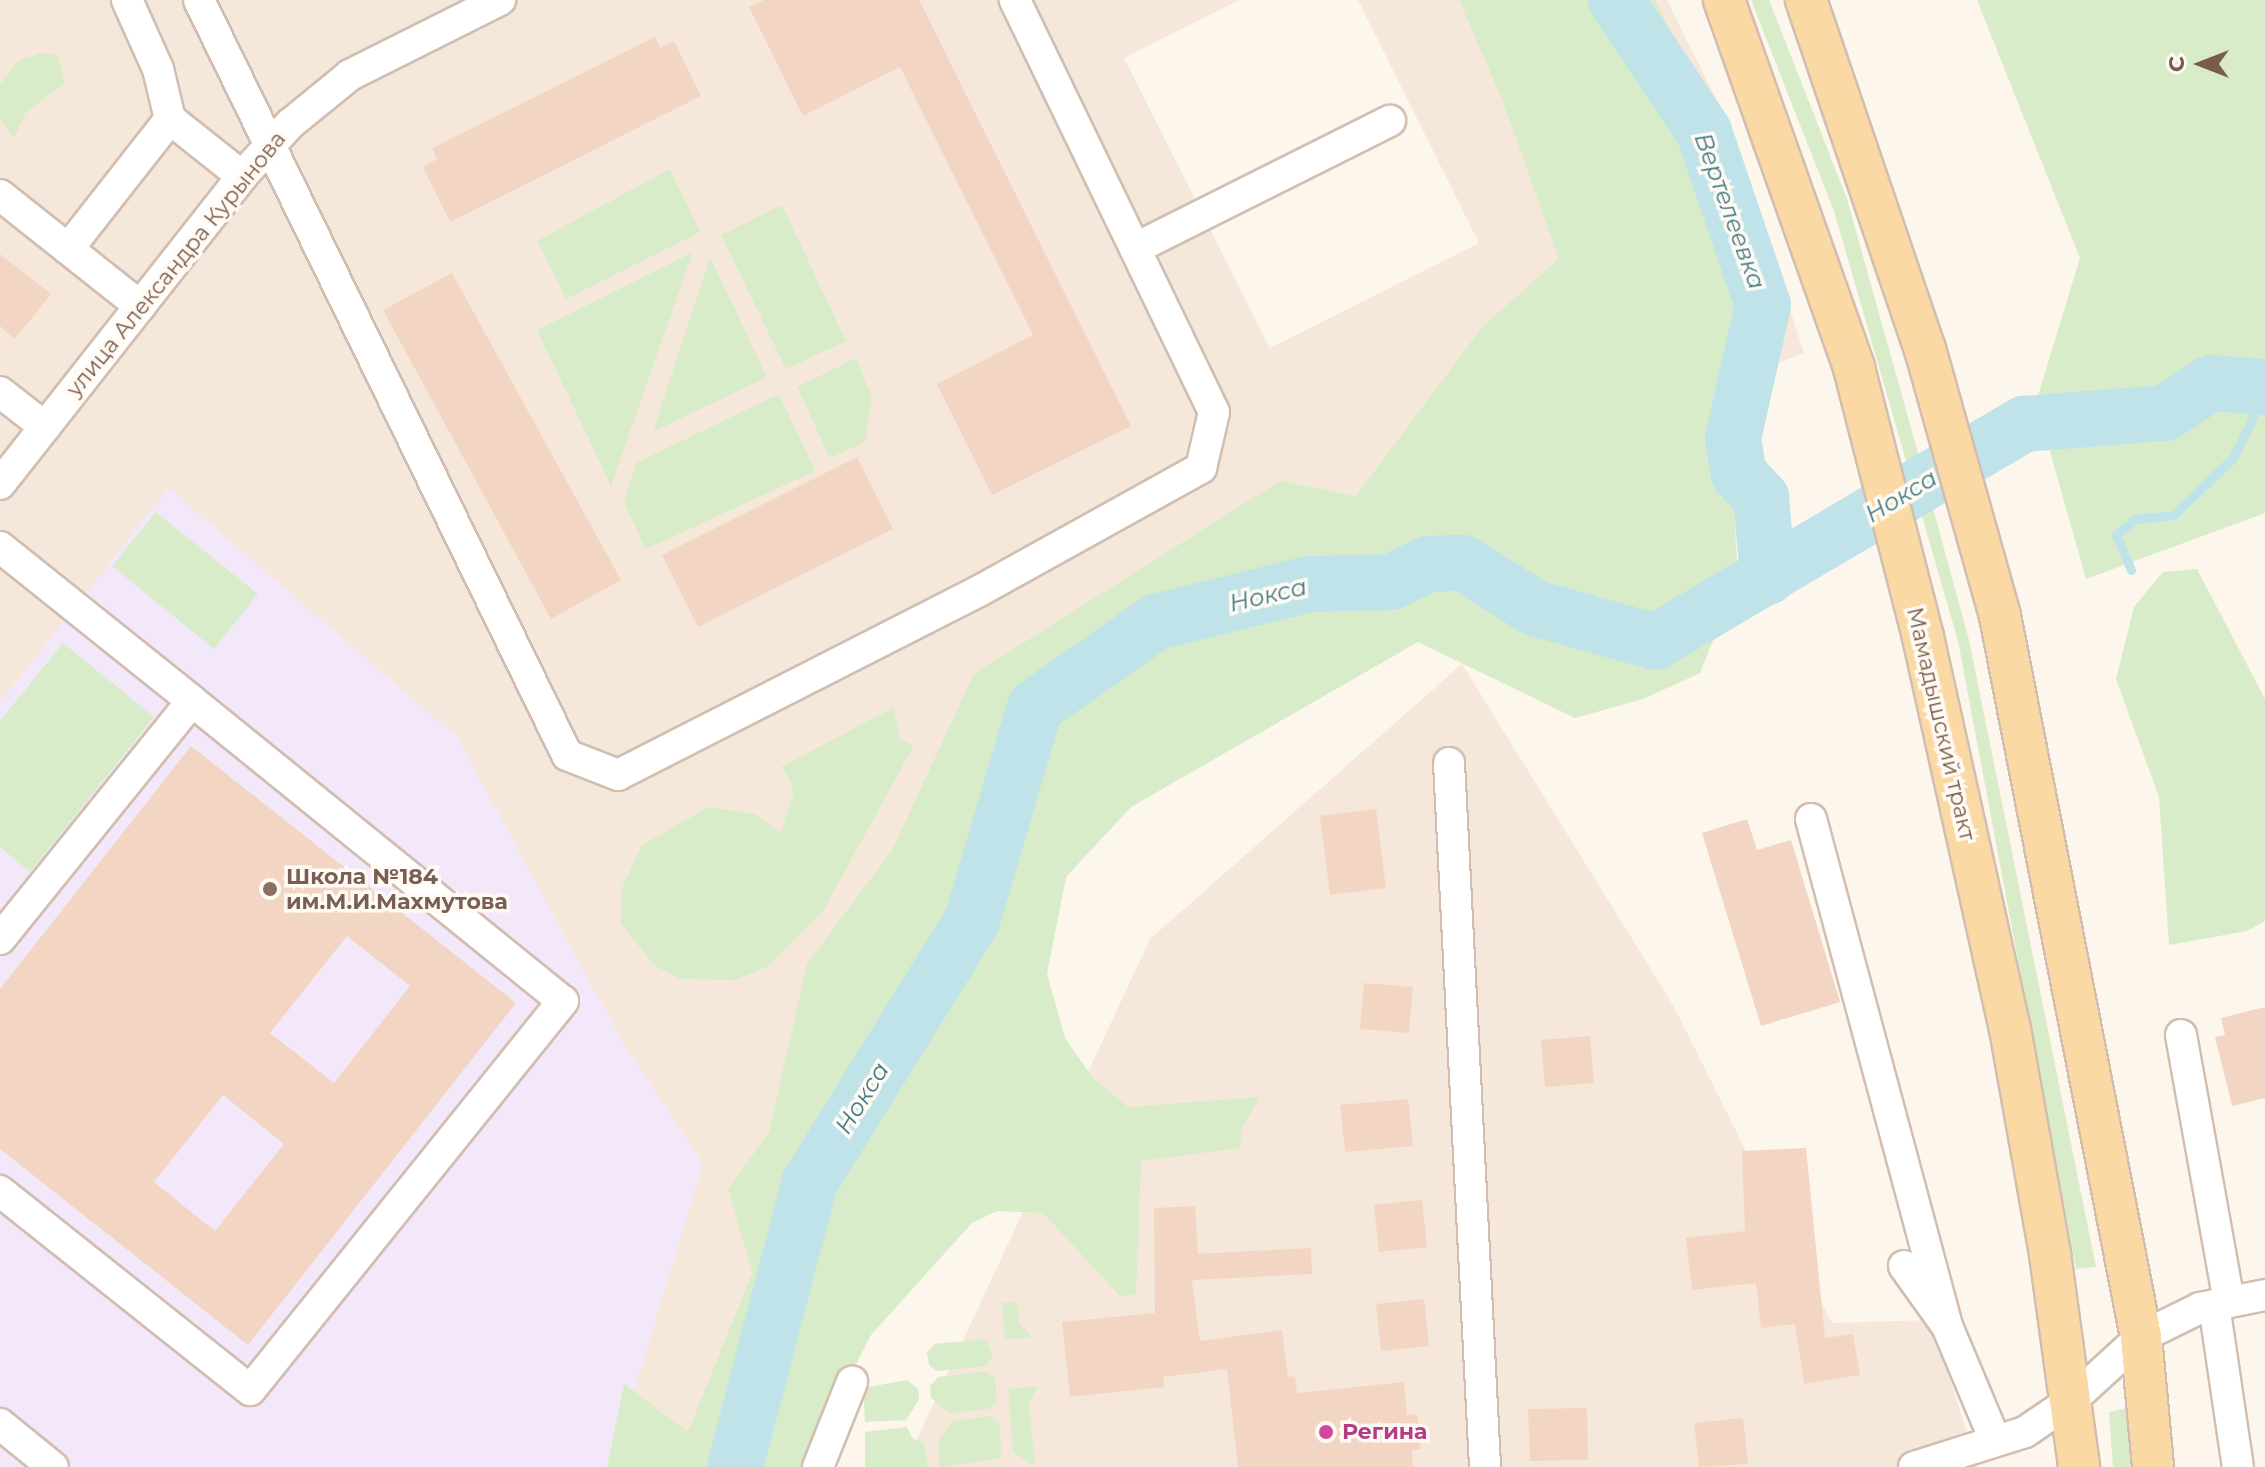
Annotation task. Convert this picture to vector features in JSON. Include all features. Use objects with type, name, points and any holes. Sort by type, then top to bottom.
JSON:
[{"type":"main road","name":"Мамадышский тракт","points":[[1724,0],[1854,368],[1923,637],[2010,1029],[2072,1400],[2079,1467]]},
{"type":"main road","points":[[1806,0],[1925,349],[2000,616],[2141,1337],[2153,1467]]},
{"type":"street","points":[[127,0],[158,69],[170,119],[242,176]]},
{"type":"street","points":[[199,0],[567,755],[618,775],[979,591],[1201,468],[1214,412],[1138,247],[1015,0]]},
{"type":"street","name":"улица Александра Курынова","points":[[0,484],[271,143],[350,75],[500,0]]},
{"type":"street","points":[[68,249],[170,119]]},
{"type":"street","points":[[1138,247],[1390,121]]},
{"type":"street","points":[[0,195],[140,306]]},
{"type":"street","points":[[0,392],[45,427]]},
{"type":"street","points":[[0,547],[563,1001],[250,1390],[0,1191]]},
{"type":"street","points":[[0,939],[192,701]]},
{"type":"street","points":[[1449,763],[1485,1467]]},
{"type":"street","points":[[1811,819],[1947,1326],[1995,1440]]},
{"type":"street","points":[[2181,1035],[2221,1303],[2238,1467]]},
{"type":"street","points":[[1904,1266],[1947,1326]]},
{"type":"street","points":[[1914,1467],[2025,1432],[2072,1400],[2141,1337],[2221,1303],[2265,1295]]},
{"type":"street","points":[[818,1467],[852,1382]]},
{"type":"street","points":[[0,1424],[53,1467]]},
{"type":"shaded area","points":[[0,0],[1239,0],[1124,58],[1270,348],[1479,243],[1358,0],[1667,0],[1734,135],[1804,353],[1253,565],[987,873],[753,1467],[0,1467]]},
{"type":"shaded area","name":"Школа №184 им.М.И.Махмутова","points":[[169,488],[457,737],[622,1041],[703,1164],[611,1467],[0,1467],[0,702]]},
{"type":"shaded area","points":[[1462,664],[1673,1005],[1832,1323],[1931,1320],[1978,1467],[904,1467],[1150,939]]},
{"type":"green space","points":[[1459,0],[1655,0],[1718,124],[1780,344],[1732,473],[1738,579],[1700,673],[1643,699],[1575,718],[1418,642],[1131,807],[1066,877],[1047,974],[1065,1038],[1092,1077],[1128,1107],[1260,1097],[1242,1129],[1240,1148],[1141,1161],[1136,1295],[1120,1296],[1043,1213],[997,1211],[972,1223],[871,1335],[817,1440],[808,1467],[607,1467],[624,1384],[688,1432],[752,1273],[728,1189],[769,1132],[807,964],[892,850],[974,674],[1280,481],[1356,496],[1482,327],[1559,259],[1502,99]]},
{"type":"green space","points":[[1751,0],[1769,0],[1847,199],[1969,640],[2096,1267],[2076,1269],[1958,641],[1834,211]]},
{"type":"green space","points":[[1977,0],[2265,0],[2265,513],[2086,579],[2036,402],[2080,258]]},
{"type":"green space","points":[[41,53],[58,55],[65,83],[26,112],[14,139],[0,119],[0,84],[19,60]]},
{"type":"green space","points":[[670,169],[700,232],[566,299],[537,241]]},
{"type":"green space","points":[[782,205],[846,341],[786,369],[721,235]]},
{"type":"green space","points":[[693,252],[611,486],[537,330]]},
{"type":"green space","points":[[710,257],[767,377],[653,432]]},
{"type":"green space","points":[[856,358],[872,397],[865,442],[830,458],[797,387]]},
{"type":"green space","points":[[779,394],[815,471],[646,549],[624,503],[636,463]]},
{"type":"green space","points":[[156,512],[258,594],[214,649],[112,566]]},
{"type":"green space","points":[[2197,569],[2265,699],[2265,921],[2247,931],[2169,945],[2159,797],[2116,679],[2134,607],[2163,572]]},
{"type":"green space","points":[[63,643],[154,717],[30,872],[0,847],[0,721]]},
{"type":"green space","points":[[893,708],[901,740],[914,745],[822,913],[765,968],[734,980],[680,979],[654,965],[621,924],[621,890],[642,845],[709,807],[755,814],[780,833],[793,796],[791,782],[781,767]]},
{"type":"green space","points":[[1017,1302],[1019,1323],[1032,1337],[1005,1340],[1002,1303]]},
{"type":"green space","points":[[986,1339],[993,1356],[986,1366],[936,1371],[929,1365],[927,1352],[935,1344]]},
{"type":"green space","points":[[985,1371],[995,1378],[997,1401],[989,1409],[950,1413],[931,1398],[930,1386],[938,1377]]},
{"type":"green space","points":[[907,1380],[918,1389],[919,1400],[906,1420],[865,1422],[863,1388]]},
{"type":"green space","points":[[1038,1386],[1029,1402],[1035,1466],[1013,1452],[1008,1389]]},
{"type":"green space","points":[[2127,1408],[2131,1467],[2113,1467],[2109,1412]]},
{"type":"green space","points":[[991,1416],[1000,1425],[1001,1458],[940,1467],[938,1441],[952,1421]]},
{"type":"green space","points":[[907,1427],[913,1439],[925,1444],[927,1467],[865,1467],[865,1432]]},
{"type":"building","points":[[764,0],[919,0],[1131,426],[992,495],[937,384],[1033,335],[900,67],[803,116],[749,7]]},
{"type":"building","points":[[655,37],[660,48],[674,41],[701,96],[450,222],[423,167],[437,159],[432,148]]},
{"type":"building","points":[[0,254],[51,294],[15,339],[0,326]]},
{"type":"building","points":[[452,273],[621,580],[551,619],[383,310]]},
{"type":"building","points":[[857,457],[893,529],[698,627],[662,555]]},
{"type":"building","points":[[191,746],[516,1003],[248,1345],[0,1149],[0,989]],"holes":[[[347,936],[410,986],[334,1083],[270,1033]],[[223,1095],[284,1144],[215,1231],[154,1182]]]},
{"type":"building","points":[[1376,809],[1386,888],[1330,895],[1320,816]]},
{"type":"building","points":[[1747,819],[1757,850],[1791,840],[1840,1002],[1761,1026],[1702,833]]},
{"type":"building","points":[[1364,983],[1413,987],[1409,1033],[1360,1029]]},
{"type":"building","points":[[2265,1007],[2265,1098],[2232,1106],[2215,1037],[2225,1035],[2221,1018]]},
{"type":"building","points":[[1590,1036],[1594,1083],[1545,1087],[1541,1040]]},
{"type":"building","points":[[1408,1099],[1413,1146],[1345,1152],[1340,1105]]},
{"type":"building","points":[[1806,1148],[1825,1338],[1853,1334],[1860,1375],[1804,1384],[1795,1324],[1761,1328],[1756,1283],[1692,1290],[1686,1238],[1745,1231],[1742,1151]]},
{"type":"building","points":[[1422,1200],[1427,1247],[1379,1252],[1374,1205]]},
{"type":"building","points":[[1195,1206],[1198,1254],[1311,1248],[1312,1274],[1192,1280],[1200,1341],[1282,1330],[1288,1377],[1295,1376],[1297,1393],[1404,1382],[1407,1415],[1417,1414],[1421,1449],[1412,1450],[1413,1467],[1238,1467],[1227,1369],[1163,1377],[1164,1387],[1070,1397],[1062,1322],[1155,1313],[1154,1208]]},
{"type":"building","points":[[1424,1299],[1429,1346],[1381,1351],[1376,1304]]},
{"type":"building","points":[[1587,1408],[1588,1460],[1530,1461],[1528,1409]]},
{"type":"building","points":[[1743,1418],[1748,1464],[1699,1467],[1694,1423]]},
{"type":"waterway","name":"Вертелеевка","points":[[1616,0],[1704,132],[1763,305],[1733,438],[1739,474],[1761,498],[1768,577]]},
{"type":"waterway","name":"Нокса","points":[[735,1467],[810,1182],[972,921],[1035,707],[1156,622],[1310,584],[1391,582],[1428,564],[1463,563],[1535,608],[1655,642],[2024,424],[2165,413],[2211,383],[2265,387]]},
{"type":"waterway","points":[[2131,570],[2116,535],[2135,519],[2173,515],[2233,458],[2253,418],[2257,388]]},
{"type":"place","name":"Школа №184 им.М.И.Махмутова","points":[[270,889]]},
{"type":"place","name":"Регина","points":[[1326,1432]]}]
